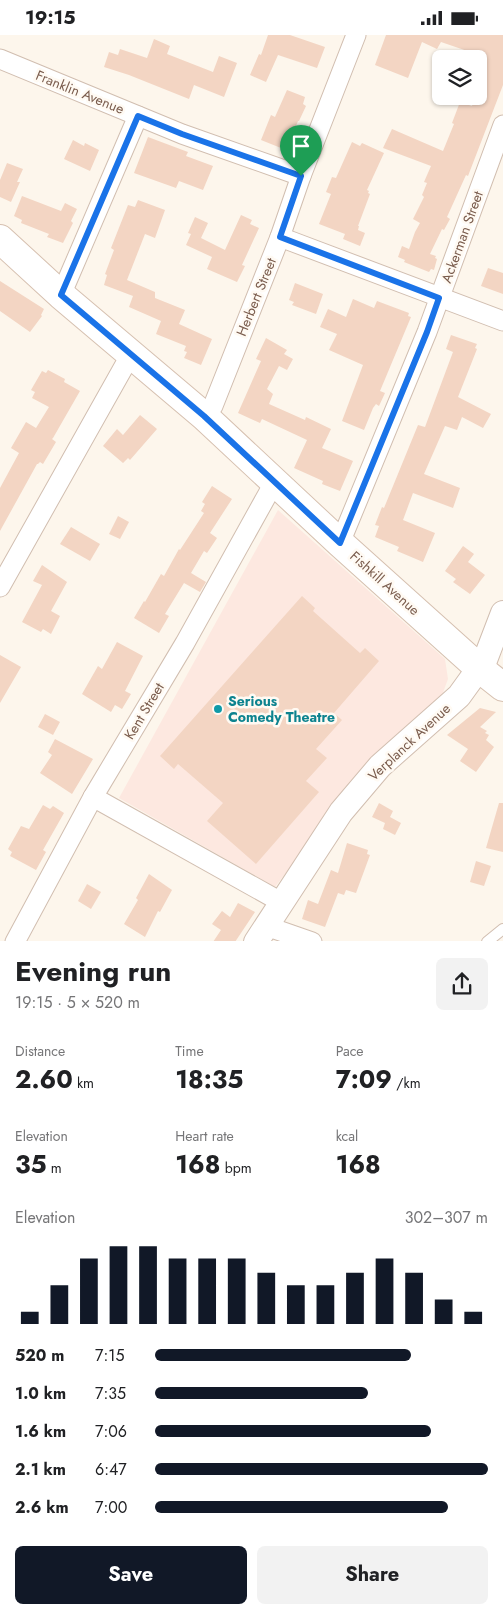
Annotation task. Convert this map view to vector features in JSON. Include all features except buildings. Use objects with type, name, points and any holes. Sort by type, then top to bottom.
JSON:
[{"type":"main road","name":"Fishkill Avenue","points":[[0,239],[61,295],[204,416],[340,543],[479,668],[503,687]]},
{"type":"street","name":"Herbert Street","points":[[204,416],[212,406],[280,237],[301,176],[356,35]]},
{"type":"street","name":"Franklin Avenue","points":[[0,59],[182,134],[301,176]]},
{"type":"street","points":[[61,295],[138,116]]},
{"type":"street","name":"Ackerman Street","points":[[340,543],[427,332],[503,125]]},
{"type":"street","points":[[280,237],[503,321]]},
{"type":"street","points":[[0,587],[131,354]]},
{"type":"street","name":"Kent Street","points":[[15,941],[93,797],[185,643],[275,481]]},
{"type":"street","name":"Verplanck Avenue","points":[[261,934],[341,812],[380,765],[460,696],[485,659],[503,613]]},
{"type":"street","points":[[93,797],[281,902]]},
{"type":"street","points":[[261,934],[312,941]]},
{"type":"lane","points":[[487,941],[503,929]]},
{"type":"shaded area","points":[[278,510],[445,659],[448,679],[441,698],[353,785],[275,887],[119,798]]},
{"type":"place","name":"Serious Comedy Theatre","points":[[218,709]]},
{"type":"route","points":[[138,116],[182,134],[301,176],[280,237],[439,298],[427,332],[340,543],[204,416],[61,295],[138,116]]}]
